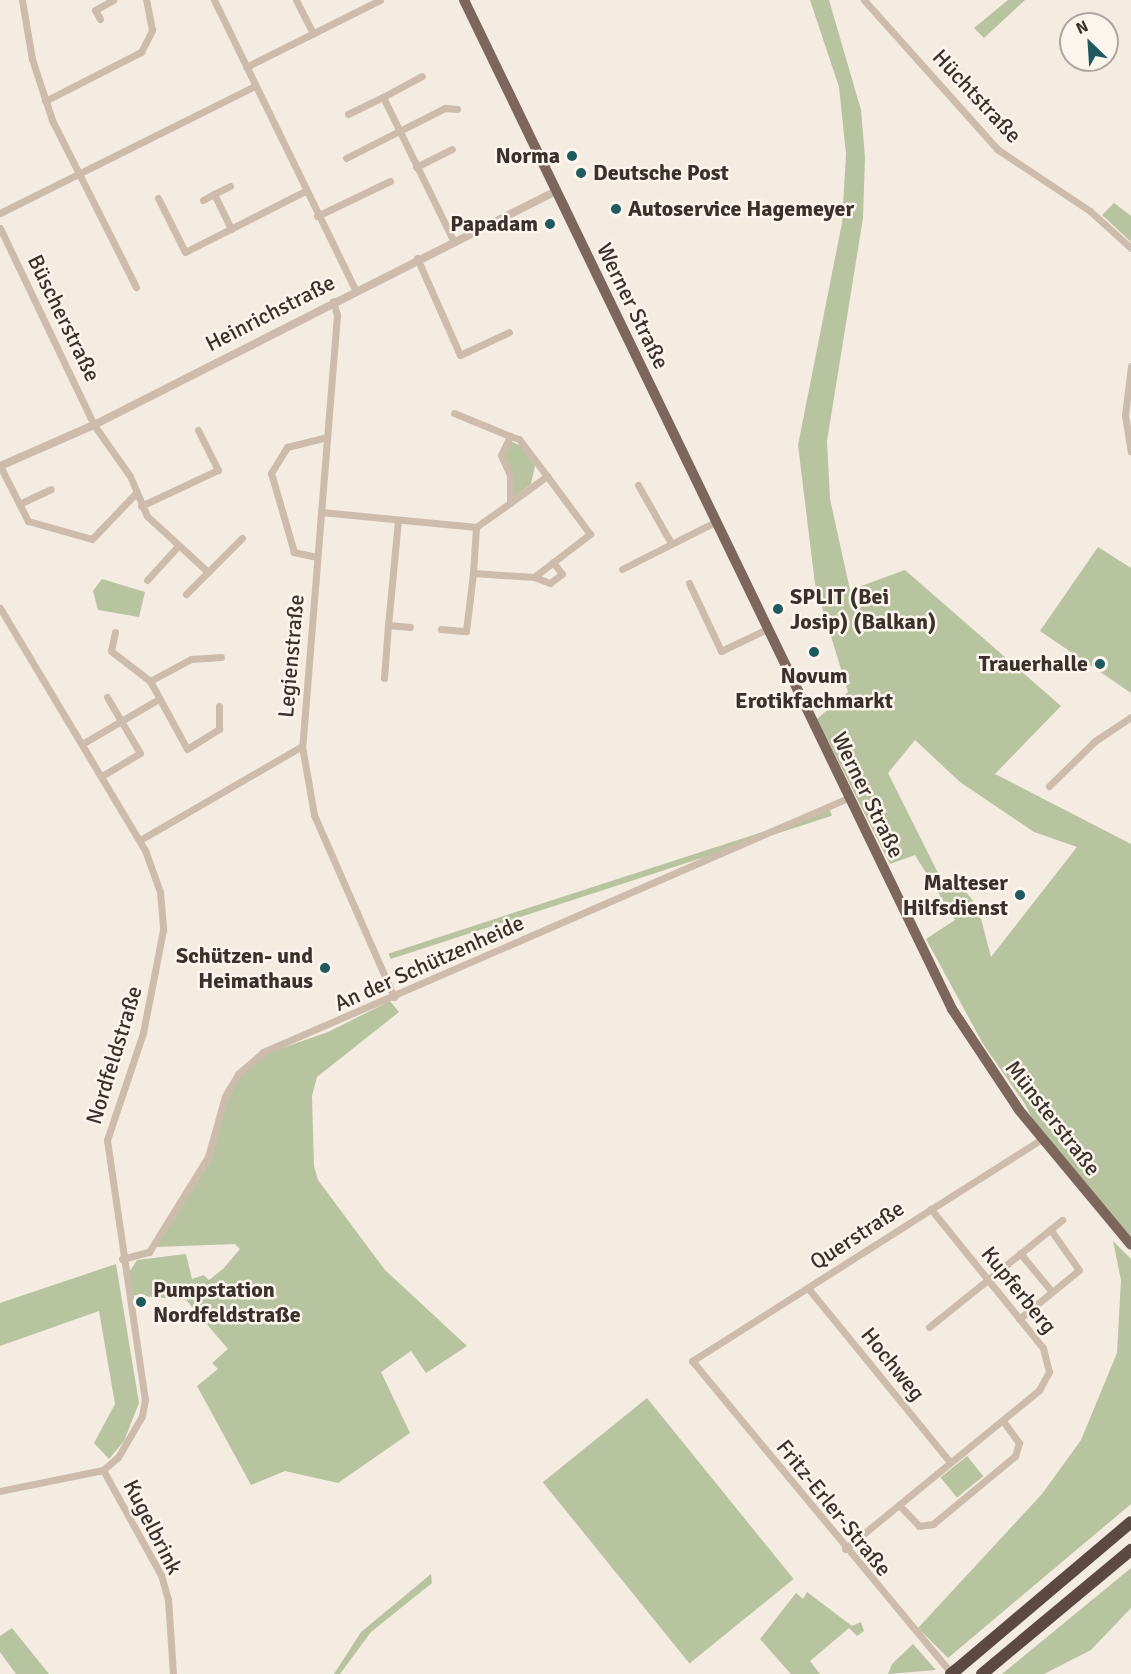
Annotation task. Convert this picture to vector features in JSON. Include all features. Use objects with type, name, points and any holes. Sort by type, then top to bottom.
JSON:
[{"type":"highway","points":[[953,1673],[1131,1522]]},
{"type":"highway","points":[[982,1674],[1131,1550]]},
{"type":"main road","name":"Werner Straße","points":[[464,0],[952,1009]]},
{"type":"main road","name":"Münsterstraße","points":[[952,1009],[1042,1139],[1131,1245]]},
{"type":"street","points":[[22,0],[45,101],[136,286]]},
{"type":"street","points":[[100,19],[95,10],[113,0]]},
{"type":"street","points":[[45,101],[141,52],[152,30],[146,0]]},
{"type":"street","points":[[214,0],[305,191],[355,289]]},
{"type":"street","points":[[296,0],[313,34]]},
{"type":"street","points":[[246,67],[380,0]]},
{"type":"street","name":"Hüchtstraße","points":[[864,0],[997,149],[1090,211],[1131,248]]},
{"type":"street","points":[[348,114],[422,76]]},
{"type":"street","points":[[0,213],[255,86]]},
{"type":"street","points":[[383,97],[453,240]]},
{"type":"street","points":[[346,158],[445,108],[457,109]]},
{"type":"street","points":[[416,167],[452,149]]},
{"type":"street","points":[[318,216],[390,181]]},
{"type":"street","points":[[203,200],[230,186]]},
{"type":"street","points":[[159,198],[185,252],[305,191]]},
{"type":"street","name":"Heinrichstraße","points":[[0,466],[94,425],[355,289],[556,191]]},
{"type":"street","points":[[214,194],[231,229]]},
{"type":"street","name":"Büscherstraße","points":[[0,228],[94,425],[136,493],[141,506]]},
{"type":"street","points":[[417,258],[460,356],[509,332]]},
{"type":"street","name":"Legienstraße","points":[[333,301],[327,436],[302,746],[314,815],[394,997]]},
{"type":"street","points":[[1131,366],[1125,415],[1131,452]]},
{"type":"street","points":[[454,413],[519,439],[590,534],[534,577]]},
{"type":"street","points":[[198,430],[218,470],[141,506],[178,546],[208,573]]},
{"type":"street","points":[[317,557],[294,552],[271,473],[287,447],[327,436]]},
{"type":"street","points":[[510,436],[501,455],[510,475],[510,503]]},
{"type":"street","points":[[0,466],[28,521],[92,539],[136,493]]},
{"type":"street","points":[[321,512],[476,527],[547,476]]},
{"type":"street","points":[[638,485],[671,543]]},
{"type":"street","points":[[19,504],[51,489]]},
{"type":"street","points":[[384,678],[398,520]]},
{"type":"street","points":[[622,569],[715,522]]},
{"type":"street","points":[[441,629],[466,631],[476,527]]},
{"type":"street","points":[[186,594],[242,537]]},
{"type":"street","points":[[147,580],[178,546]]},
{"type":"street","points":[[473,573],[534,577],[550,583],[562,574],[553,562]]},
{"type":"street","points":[[689,583],[722,651],[767,629]]},
{"type":"street","name":"Nordfeldstraße","points":[[0,608],[140,840],[157,880],[163,930],[143,1033],[107,1140],[122,1259],[145,1404],[129,1442],[103,1470]]},
{"type":"street","points":[[388,625],[410,627]]},
{"type":"street","points":[[115,632],[111,651],[150,681],[157,700],[187,749],[219,729],[219,706]]},
{"type":"street","points":[[150,681],[191,659],[221,657]]},
{"type":"street","points":[[102,776],[140,753],[107,697]]},
{"type":"street","points":[[82,744],[157,700]]},
{"type":"street","points":[[1049,786],[1095,741],[1131,717]]},
{"type":"street","points":[[140,840],[302,746]]},
{"type":"street","name":"An der Schützenheide","points":[[122,1259],[149,1252],[208,1157],[221,1104],[238,1074],[263,1052],[848,798]]},
{"type":"street","name":"Querstraße","points":[[692,1361],[1042,1139]]},
{"type":"street","name":"Kupferberg","points":[[844,1549],[1003,1421],[1045,1384],[1049,1372],[1047,1354],[931,1209]]},
{"type":"street","points":[[929,1327],[1062,1220]]},
{"type":"street","points":[[1019,1319],[1080,1265],[1050,1229]]},
{"type":"street","points":[[1020,1253],[1052,1292]]},
{"type":"street","name":"Hochweg","points":[[808,1288],[950,1462]]},
{"type":"street","name":"Fritz-Erler-Straße","points":[[692,1361],[844,1549],[953,1673]]},
{"type":"street","points":[[899,1505],[919,1526],[933,1524],[1015,1456],[1019,1443],[1003,1421]]},
{"type":"street","points":[[0,1491],[103,1470]]},
{"type":"street","name":"Kugelbrink","points":[[103,1470],[161,1575],[168,1599],[173,1674]]},
{"type":"green space","points":[[810,0],[829,0],[861,110],[865,157],[863,218],[827,441],[830,499],[850,590],[905,570],[1061,706],[995,774],[1131,844],[1131,1242],[1040,1135],[1025,1104],[983,1044],[926,939],[955,920],[915,855],[890,864],[817,719],[848,692],[815,584],[798,445],[842,223],[846,154],[839,87]],"holes":[[[915,740],[960,782],[1034,832],[1077,847],[991,957],[978,907],[959,883],[949,885],[937,871],[888,773]]]},
{"type":"green space","points":[[1008,0],[1025,0],[984,38],[974,28]]},
{"type":"green space","points":[[1114,203],[1131,216],[1131,242],[1102,215]]},
{"type":"green space","points":[[510,441],[521,446],[535,466],[531,484],[514,497],[503,456]]},
{"type":"green space","points":[[1098,547],[1131,568],[1131,693],[1040,631]]},
{"type":"green space","points":[[102,579],[145,592],[139,617],[98,610],[93,591]]},
{"type":"green space","points":[[830,810],[832,816],[391,959],[389,953]]},
{"type":"green space","points":[[390,1001],[399,1012],[317,1077],[312,1096],[314,1166],[318,1180],[385,1270],[467,1346],[426,1373],[411,1351],[381,1372],[410,1433],[338,1483],[285,1471],[251,1485],[197,1386],[218,1369],[212,1363],[228,1349],[186,1300],[130,1295],[130,1271],[137,1260],[186,1254],[192,1279],[204,1275],[209,1280],[223,1269],[240,1249],[235,1244],[156,1247],[211,1160],[228,1099],[240,1077],[268,1053],[328,1032]]},
{"type":"green space","points":[[1113,1241],[1131,1259],[1131,1504],[948,1658],[918,1628],[1042,1494],[1081,1440],[1117,1353],[1121,1280]]},
{"type":"green space","points":[[116,1264],[139,1403],[124,1441],[109,1459],[94,1443],[115,1404],[99,1311],[0,1346],[0,1303]]},
{"type":"green space","points":[[647,1398],[794,1579],[689,1663],[543,1482]]},
{"type":"green space","points":[[967,1456],[983,1476],[957,1498],[941,1477]]},
{"type":"green space","points":[[1131,1568],[1131,1608],[1091,1650],[1044,1674],[1002,1674]]},
{"type":"green space","points":[[431,1574],[432,1583],[371,1632],[340,1674],[334,1674],[361,1632]]},
{"type":"green space","points":[[807,1592],[852,1626],[861,1622],[864,1631],[857,1636],[849,1628],[810,1661],[820,1674],[791,1674],[760,1639],[796,1593],[803,1599]]},
{"type":"green space","points":[[12,1628],[49,1674],[16,1674],[0,1652],[0,1636]]},
{"type":"green space","points":[[913,1644],[936,1670],[888,1674],[892,1664]]},
{"type":"place","name":"Norma","points":[[572,156]]},
{"type":"place","name":"Deutsche Post","points":[[581,173]]},
{"type":"place","name":"Autoservice Hagemeyer","points":[[616,209]]},
{"type":"place","name":"Papadam","points":[[550,224]]},
{"type":"place","name":"SPLIT (Bei Josip) (Balkan)","points":[[778,609]]},
{"type":"place","name":"Novum Erotikfachmarkt","points":[[814,652]]},
{"type":"place","name":"Trauerhalle","points":[[1100,664]]},
{"type":"place","name":"Malteser Hilfsdienst","points":[[1020,895]]},
{"type":"place","name":"Schützen- und Heimathaus","points":[[325,968]]},
{"type":"place","name":"Pumpstation Nordfeldstraße","points":[[141,1302]]}]
